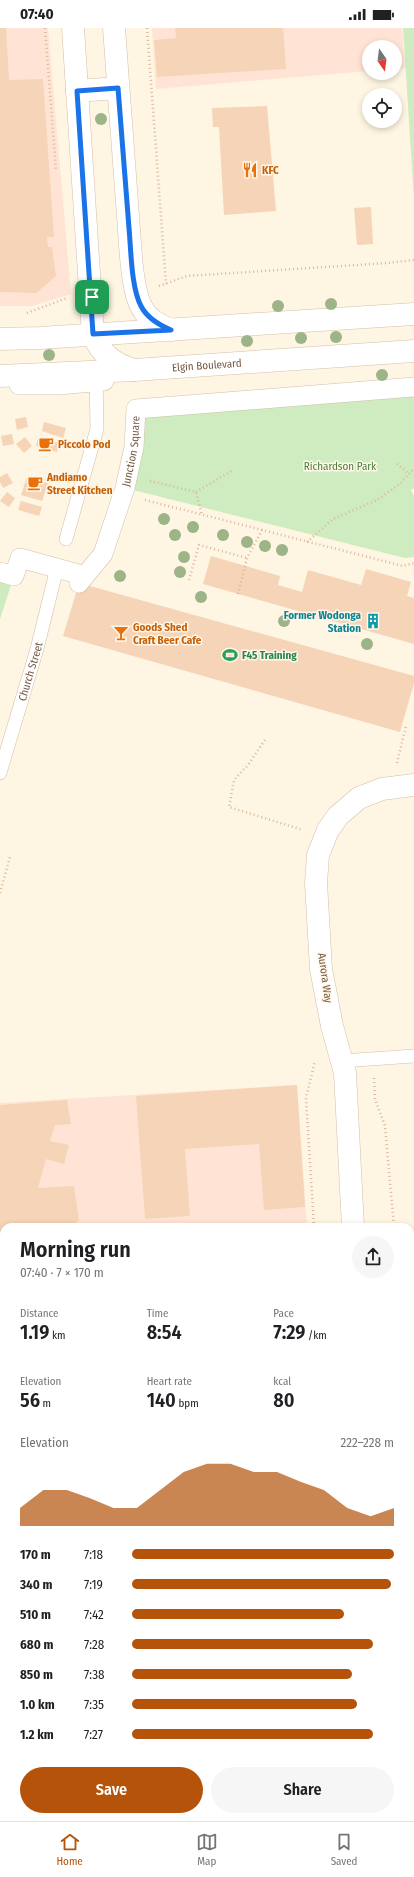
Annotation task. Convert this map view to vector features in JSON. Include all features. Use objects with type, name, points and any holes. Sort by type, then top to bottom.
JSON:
[{"type":"street","points":[[72,28],[92,297],[93,334],[97,344],[113,361],[134,370]]},
{"type":"street","points":[[114,28],[131,252],[136,292],[141,306],[148,316],[158,324],[171,330]]},
{"type":"street","points":[[77,91],[118,88]]},
{"type":"street","points":[[0,339],[40,338],[414,314]]},
{"type":"street","name":"Elgin Boulevard","points":[[0,376],[97,377],[134,370],[414,351]]},
{"type":"street","points":[[0,386],[58,385],[97,377],[414,359]]},
{"type":"street","name":"Junction Square","points":[[0,572],[14,576],[20,558],[82,575],[79,583],[103,554],[123,494],[134,447],[136,409],[414,386]]},
{"type":"street","name":"Aurora Way","points":[[353,1223],[345,1073],[332,1026],[321,969],[316,883],[318,855],[322,842],[334,821],[359,798],[382,789],[414,785]]},
{"type":"lane","points":[[66,539],[96,439],[98,420],[97,377]]},
{"type":"lane","name":"Church Street","points":[[0,773],[37,649],[57,568]]},
{"type":"lane","points":[[342,1061],[414,1056]]},
{"type":"path","points":[[45,28],[56,170]]},
{"type":"path","points":[[147,28],[166,284]]},
{"type":"path","points":[[136,292],[166,284],[187,276],[414,260]]},
{"type":"path","points":[[65,291],[65,298]]},
{"type":"path","points":[[25,313],[65,298],[92,297]]},
{"type":"path","points":[[397,464],[409,474]]},
{"type":"path","points":[[307,542],[333,519],[377,500],[401,483],[414,468]]},
{"type":"path","points":[[128,475],[196,492],[233,470]]},
{"type":"path","points":[[196,492],[202,515]]},
{"type":"path","points":[[123,494],[403,566],[414,563]]},
{"type":"path","points":[[238,594],[247,558],[262,530]]},
{"type":"path","points":[[189,580],[199,545],[247,558]]},
{"type":"path","points":[[396,766],[406,726]]},
{"type":"path","points":[[265,740],[248,765],[234,780],[229,807],[310,832]]},
{"type":"path","points":[[0,893],[10,857]]},
{"type":"path","points":[[373,1059],[375,1099],[385,1126],[394,1223]]},
{"type":"path","points":[[314,1223],[306,1098],[315,1060]]},
{"type":"shaded area","points":[[0,28],[48,28],[71,294],[32,306],[0,306]]},
{"type":"shaded area","points":[[152,28],[402,28],[405,68],[402,68],[402,40],[362,40],[362,72],[156,89]]},
{"type":"shaded area","points":[[297,1085],[307,1223],[0,1223],[0,1103]]},
{"type":"green space","points":[[403,28],[414,28],[414,199]]},
{"type":"green space","name":"Richardson Park","points":[[414,387],[414,488],[411,490],[414,496],[414,557],[405,558],[125,488],[136,409]]},
{"type":"green space","points":[[0,572],[14,576],[0,619]]},
{"type":"building","points":[[0,28],[6,28],[9,80],[43,79],[54,237],[47,237],[48,247],[52,247],[56,276],[36,293],[0,292]]},
{"type":"building","points":[[175,28],[283,28],[286,69],[157,77],[154,40],[176,38]]},
{"type":"building","points":[[267,106],[276,211],[224,215],[219,127],[213,127],[212,108]]},
{"type":"building","points":[[371,207],[373,244],[357,245],[354,208]]},
{"type":"building","points":[[26,417],[28,427],[17,430],[15,419]]},
{"type":"building","points":[[44,422],[66,428],[63,438],[42,431]]},
{"type":"building","points":[[12,434],[14,444],[3,446],[1,436]]},
{"type":"building","points":[[25,437],[32,446],[24,453],[16,444]]},
{"type":"building","points":[[38,437],[59,443],[57,452],[36,446]]},
{"type":"building","points":[[7,473],[13,483],[3,488],[0,482],[0,477]]},
{"type":"building","points":[[27,477],[48,483],[42,501],[21,495]]},
{"type":"building","points":[[7,492],[15,498],[9,507],[0,501]]},
{"type":"building","points":[[21,501],[42,507],[39,516],[18,510]]},
{"type":"building","name":"Former Wodonga Station","points":[[211,556],[280,576],[278,585],[302,592],[308,570],[361,585],[366,569],[411,582],[407,596],[414,598],[414,644],[203,584]]},
{"type":"building","points":[[79,583],[414,676],[414,683],[400,732],[63,636]]},
{"type":"building","points":[[297,1085],[305,1207],[264,1210],[259,1144],[185,1149],[190,1216],[145,1219],[136,1096]]},
{"type":"building","points":[[67,1100],[71,1124],[55,1125],[50,1141],[69,1145],[64,1164],[46,1159],[38,1188],[74,1186],[79,1220],[76,1223],[0,1223],[0,1105]]},
{"type":"place","name":"KFC","points":[[250,170]]},
{"type":"place","name":"Piccolo Pod","points":[[46,444]]},
{"type":"place","name":"Andiamo Street Kitchen","points":[[35,483]]},
{"type":"place","name":"Former Wodonga Station","points":[[373,621]]},
{"type":"place","name":"Goods Shed Craft Beer Cafe","points":[[121,633]]},
{"type":"place","name":"F45 Training","points":[[230,655]]},
{"type":"route","points":[[118,88],[131,252],[137,297],[145,313],[151,319],[171,330],[93,334],[92,297],[77,91],[118,88]]}]
